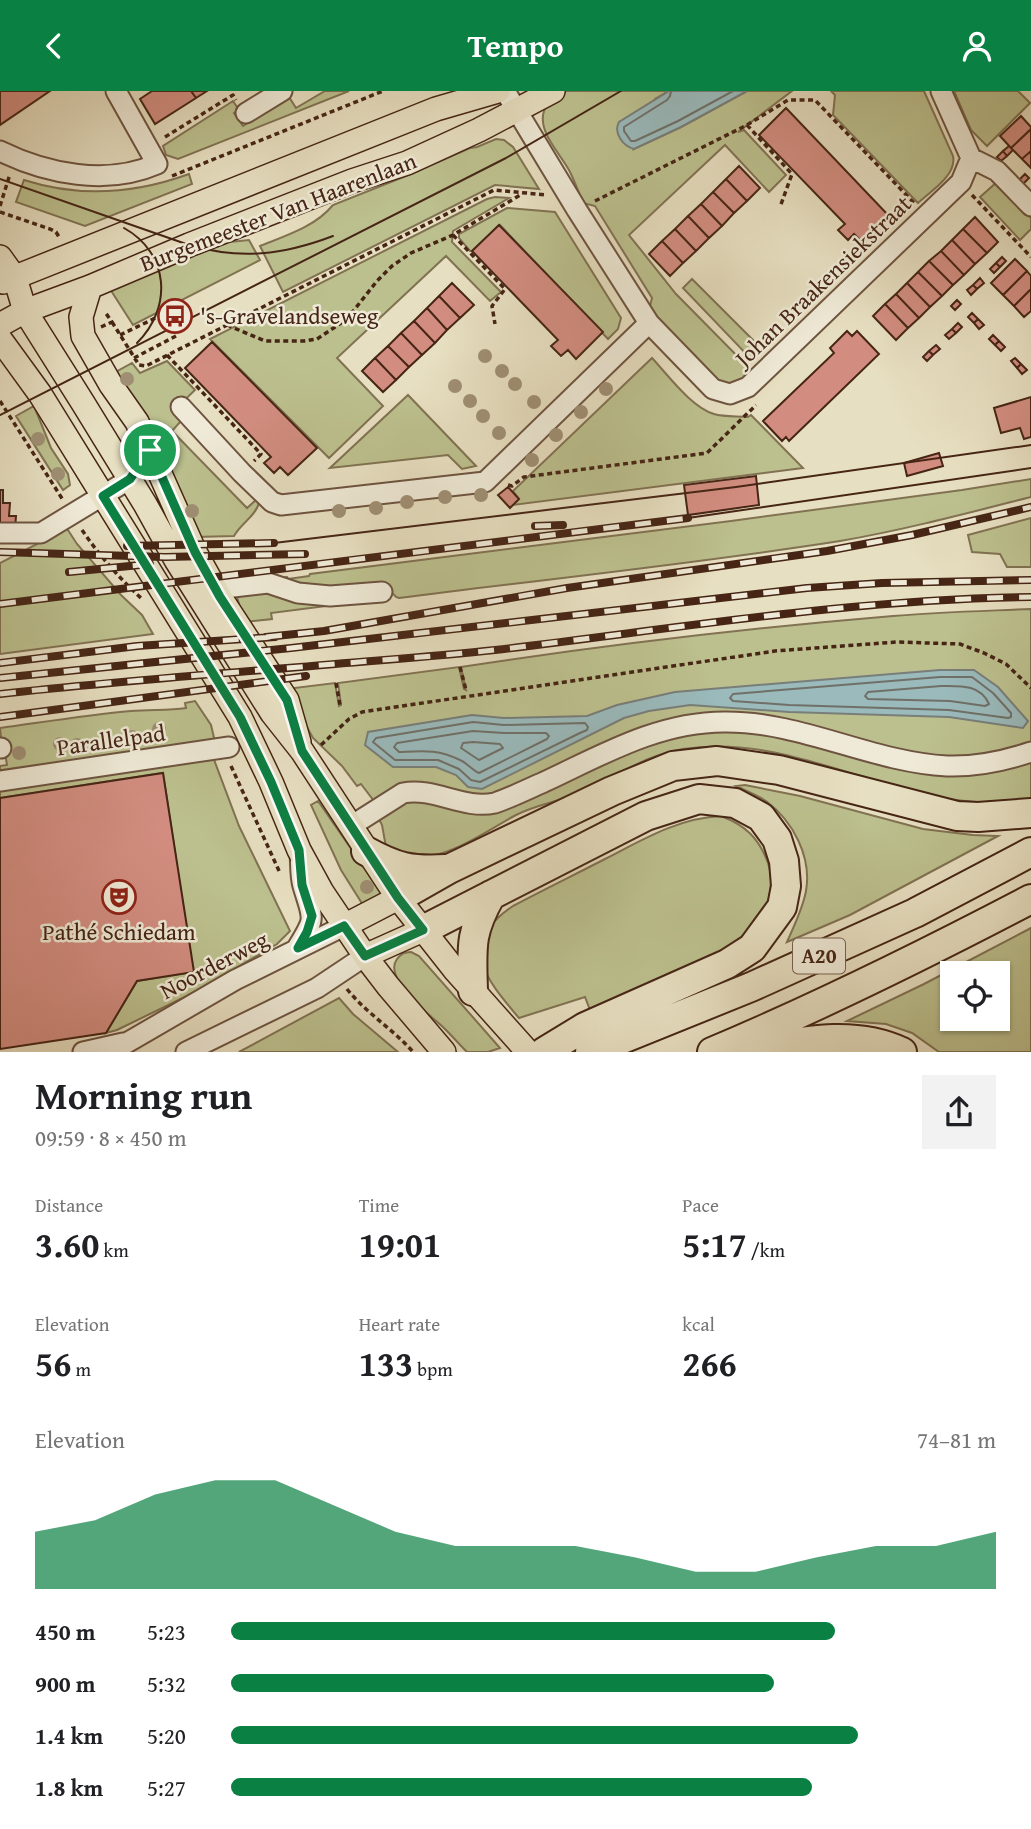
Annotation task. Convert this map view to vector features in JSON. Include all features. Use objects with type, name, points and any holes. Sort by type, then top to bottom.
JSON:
[{"type":"highway","points":[[398,898],[449,869],[612,791],[673,766],[717,761],[779,770],[957,816],[1031,813]]},
{"type":"highway","name":"A20","points":[[423,930],[646,816],[699,799],[735,803],[761,817],[777,839],[785,861],[786,886],[782,907],[752,948],[592,1042]]},
{"type":"highway","points":[[366,851],[383,861],[406,869],[449,869]]},
{"type":"highway","name":"A20","points":[[544,1052],[592,1042],[751,987],[903,919],[1031,852]]},
{"type":"highway","points":[[473,991],[473,936],[491,895]]},
{"type":"highway","name":"A20","points":[[712,1052],[774,1026],[925,954],[1031,899]]},
{"type":"highway","points":[[742,1052],[832,1038],[863,1039],[902,1052]]},
{"type":"main road","name":"Burgemeester Van Haarenlaan","points":[[8,281],[436,109],[498,91]]},
{"type":"main road","name":"Burgemeester Van Haarenlaan","points":[[0,325],[25,311],[189,245],[407,163],[512,101],[553,91]]},
{"type":"main road","points":[[0,257],[8,281],[25,311],[130,479],[176,561],[272,713],[304,755],[398,898],[473,991],[528,1052]]},
{"type":"main road","points":[[90,287],[81,317],[83,336],[111,385],[137,422],[195,552],[287,700],[304,755]]},
{"type":"main road","points":[[0,339],[40,394],[240,717],[299,850],[322,892],[365,956],[444,1052]]},
{"type":"main road","points":[[344,926],[398,898]]},
{"type":"main road","points":[[365,956],[423,930]]},
{"type":"street","points":[[0,151],[29,163],[76,174],[117,175],[140,171],[157,163],[116,91]]},
{"type":"street","points":[[246,113],[282,91]]},
{"type":"street","points":[[941,91],[971,158],[997,171],[1031,206]]},
{"type":"street","name":"Johan Braakensiekstraat","points":[[512,101],[573,204],[649,323],[713,389],[730,394],[748,387],[961,182],[971,158]]},
{"type":"street","points":[[181,408],[242,473],[272,502],[281,505],[485,482],[649,323]]},
{"type":"street","points":[[0,533],[41,533],[130,479],[150,450]]},
{"type":"street","points":[[216,589],[268,583],[298,593],[330,596],[382,592]]},
{"type":"street","points":[[351,827],[403,793],[413,791],[469,804],[495,803],[624,744],[664,730],[700,723],[736,722],[777,726],[891,757],[933,765],[970,765],[1007,760],[1031,752]]},
{"type":"street","name":"Parallelpad","points":[[0,781],[229,747]]},
{"type":"street","points":[[298,948],[312,916],[302,885],[299,850]]},
{"type":"street","name":"Noorderweg","points":[[83,1052],[117,1048],[235,980],[344,926]]},
{"type":"street","points":[[186,1052],[317,988],[365,956]]},
{"type":"path","points":[[157,163],[383,91]]},
{"type":"path","points":[[157,163],[233,95],[246,113]]},
{"type":"path","points":[[112,322],[139,365],[146,366],[494,190],[524,193],[573,204],[747,125],[788,100],[815,100],[926,216]]},
{"type":"path","points":[[747,125],[792,174],[780,207]]},
{"type":"path","points":[[0,206],[11,171]]},
{"type":"path","points":[[961,182],[1031,257]]},
{"type":"path","points":[[227,325],[265,341],[317,339],[347,319],[392,266],[411,253],[453,236],[524,193]]},
{"type":"path","points":[[453,236],[505,289],[492,306],[495,324]]},
{"type":"path","points":[[120,335],[170,311]]},
{"type":"path","points":[[134,358],[176,336]]},
{"type":"path","points":[[167,355],[261,454],[242,473]]},
{"type":"path","points":[[485,482],[512,486],[524,477],[707,453],[768,394],[759,376]]},
{"type":"path","points":[[304,755],[349,719],[362,712],[775,651],[897,642],[960,644],[1006,664],[1031,688]]},
{"type":"path","points":[[460,667],[466,689]]},
{"type":"path","points":[[336,683],[340,705]]},
{"type":"green space","points":[[325,91],[349,91],[178,159],[166,155],[163,146],[233,101],[239,110],[234,113],[243,126],[289,97],[296,108]]},
{"type":"green space","points":[[563,91],[669,91],[655,99],[634,149],[747,91],[792,91],[738,132],[744,130],[786,175],[769,192],[725,145],[629,235],[676,294],[753,372],[743,380],[724,383],[713,378],[649,310],[652,298],[595,206],[583,203],[570,172],[547,135],[543,119],[545,108]]},
{"type":"green space","points":[[831,91],[924,91],[953,156],[951,170],[947,176],[918,203],[833,115],[835,95]]},
{"type":"green space","points":[[954,91],[1018,91],[1030,103],[987,146],[971,130]]},
{"type":"green space","points":[[496,139],[504,140],[513,147],[539,189],[495,185],[283,292],[260,246],[309,225],[333,205]]},
{"type":"green space","points":[[189,174],[192,184],[85,226],[16,202],[24,180],[66,189],[107,191],[148,186]]},
{"type":"green space","points":[[997,182],[1031,218],[1031,229],[1020,240],[980,197]]},
{"type":"green space","points":[[509,198],[453,231],[452,242],[501,292],[490,301],[446,256],[337,358],[383,406],[329,458],[210,339],[487,199]]},
{"type":"green space","points":[[507,208],[555,212],[621,318],[618,329],[608,339],[500,225],[472,251],[459,238],[459,234]]},
{"type":"green space","points":[[249,240],[260,260],[133,325],[110,289],[220,243]]},
{"type":"green space","points":[[692,279],[763,350],[755,358],[751,359],[683,288]]},
{"type":"green space","points":[[652,358],[680,390],[705,410],[722,416],[751,415],[803,468],[513,505],[519,499],[513,491]]},
{"type":"green space","points":[[167,361],[195,390],[173,411],[181,421],[172,431],[247,508],[257,499],[259,503],[234,536],[195,537],[114,373],[132,363],[140,373]]},
{"type":"green space","points":[[408,395],[476,466],[462,469],[448,455],[330,468]]},
{"type":"green space","points":[[34,406],[51,448],[68,474],[70,485],[63,490],[16,416]]},
{"type":"green space","points":[[1031,479],[1031,497],[936,521],[840,541],[675,564],[399,598],[385,585],[332,590],[257,580],[288,579]]},
{"type":"green space","points":[[1031,518],[1031,567],[1007,567],[1000,554],[972,552],[968,535]]},
{"type":"green space","points":[[66,527],[77,544],[121,595],[142,615],[153,634],[0,654],[0,563]]},
{"type":"green space","points":[[260,587],[326,606],[271,613],[272,619],[244,622],[237,597],[244,591]]},
{"type":"green space","points":[[1031,609],[1031,745],[950,762],[701,718],[490,798],[374,801],[361,784],[357,786],[342,766],[313,738],[286,689],[335,683],[339,706],[338,683],[459,667],[466,690],[461,667],[515,659],[785,626],[910,615]]},
{"type":"green space","points":[[195,701],[211,725],[215,742],[0,775],[0,766],[7,765],[0,728],[138,710],[186,708],[185,703]]},
{"type":"green space","points":[[735,726],[890,761],[1031,761],[1031,799],[987,802],[943,798],[772,752],[728,747],[683,749],[655,756],[576,794],[523,812],[441,854],[412,858],[386,847],[379,819],[406,801],[424,799],[459,810],[637,743]]},
{"type":"green space","points":[[213,757],[239,826],[290,931],[277,944],[195,992],[106,1033],[137,981],[193,972],[163,773],[0,798],[0,788]]},
{"type":"green space","points":[[745,785],[800,796],[923,829],[998,836],[850,915],[787,942],[806,891],[803,853],[792,829],[776,809],[763,799],[736,786]]},
{"type":"green space","points":[[318,801],[383,895],[363,905],[341,870],[311,805]]},
{"type":"green space","points":[[721,816],[750,833],[768,863],[770,895],[765,911],[754,927],[727,948],[690,969],[590,1010],[585,997],[519,1018],[496,989],[482,961],[481,948],[485,934],[495,920],[513,906],[675,825]]},
{"type":"green space","points":[[1031,928],[1031,1052],[939,1052],[912,1033],[886,1024],[847,1021],[940,976],[940,1031],[1010,1031],[1010,961],[968,961]]},
{"type":"green space","points":[[411,952],[419,956],[500,1048],[488,1052],[467,1052],[410,997],[396,977],[394,967],[400,956]]},
{"type":"green space","points":[[339,998],[353,1014],[398,1052],[239,1052]]},
{"type":"water","points":[[669,91],[747,91],[634,149],[626,145],[618,135],[619,122]]},
{"type":"water","points":[[940,670],[974,670],[998,687],[1028,721],[1023,728],[949,717],[789,712],[690,705],[624,718],[482,789],[468,787],[456,775],[436,767],[393,767],[365,745],[368,732],[472,715],[504,718],[587,716],[617,705],[675,692]]},
{"type":"building","points":[[0,91],[50,91],[0,125]]},
{"type":"building","points":[[152,91],[191,91],[196,98],[155,124],[140,99]]},
{"type":"building","points":[[191,91],[207,91],[196,98]]},
{"type":"building","points":[[786,108],[889,216],[862,242],[854,234],[848,240],[838,230],[845,224],[759,135]]},
{"type":"building","points":[[1021,116],[1031,129],[1011,148],[1000,136]]},
{"type":"building","points":[[1031,129],[1031,151],[1022,159],[1011,148]]},
{"type":"building","points":[[1009,146],[1013,150],[1007,156],[1003,151]]},
{"type":"building","points":[[1003,151],[1007,156],[1001,161],[997,157]]},
{"type":"building","points":[[1031,151],[1031,168],[1022,159]]},
{"type":"building","points":[[739,166],[760,188],[747,201],[726,179]]},
{"type":"building","points":[[1025,174],[1029,178],[1023,184],[1019,180]]},
{"type":"building","points":[[726,179],[747,201],[734,213],[713,192]]},
{"type":"building","points":[[713,192],[734,213],[722,226],[701,204]]},
{"type":"building","points":[[701,204],[722,226],[709,238],[688,216]]},
{"type":"building","points":[[688,216],[709,238],[696,251],[675,229]]},
{"type":"building","points":[[975,217],[998,242],[987,253],[963,229]]},
{"type":"building","points":[[499,225],[603,332],[576,359],[568,350],[561,356],[551,346],[558,340],[472,251]]},
{"type":"building","points":[[675,229],[696,251],[683,263],[662,241]]},
{"type":"building","points":[[963,229],[987,253],[975,264],[952,240]]},
{"type":"building","points":[[952,240],[975,264],[964,275],[941,251]]},
{"type":"building","points":[[662,241],[683,263],[670,276],[649,254]]},
{"type":"building","points":[[941,251],[964,275],[953,285],[929,261]]},
{"type":"building","points":[[1002,257],[1006,261],[1000,267],[996,263]]},
{"type":"building","points":[[1015,259],[1027,271],[1003,295],[991,283]]},
{"type":"building","points":[[929,261],[953,285],[942,296],[918,272]]},
{"type":"building","points":[[996,263],[1000,267],[994,273],[990,269]]},
{"type":"building","points":[[1027,271],[1031,276],[1031,289],[1014,306],[1003,295]]},
{"type":"building","points":[[918,272],[942,296],[930,307],[907,283]]},
{"type":"building","points":[[980,278],[984,283],[977,289],[973,285]]},
{"type":"building","points":[[452,283],[474,305],[460,318],[439,296]]},
{"type":"building","points":[[907,283],[930,307],[919,318],[896,294]]},
{"type":"building","points":[[973,285],[977,289],[971,295],[967,290]]},
{"type":"building","points":[[1031,289],[1031,311],[1024,317],[1014,306]]},
{"type":"building","points":[[896,294],[919,318],[908,328],[885,304]]},
{"type":"building","points":[[439,296],[460,318],[447,330],[427,308]]},
{"type":"building","points":[[957,300],[961,304],[955,310],[951,306]]},
{"type":"building","points":[[885,304],[908,328],[896,340],[873,316]]},
{"type":"building","points":[[427,308],[447,330],[435,343],[414,321]]},
{"type":"building","points":[[972,313],[978,319],[974,323],[968,317]]},
{"type":"building","points":[[978,319],[984,325],[979,329],[974,323]]},
{"type":"building","points":[[414,321],[435,343],[422,355],[401,333]]},
{"type":"building","points":[[958,323],[962,327],[956,333],[952,329]]},
{"type":"building","points":[[952,329],[956,333],[949,339],[945,335]]},
{"type":"building","points":[[847,331],[852,336],[857,331],[879,354],[789,441],[786,437],[782,441],[763,421],[834,353],[830,348]]},
{"type":"building","points":[[401,333],[422,355],[409,367],[388,346]]},
{"type":"building","points":[[993,335],[999,341],[995,345],[989,339]]},
{"type":"building","points":[[999,341],[1005,347],[1001,351],[995,345]]},
{"type":"building","points":[[212,342],[317,448],[288,475],[280,467],[274,473],[264,463],[271,457],[185,368]]},
{"type":"building","points":[[936,345],[940,349],[933,355],[929,351]]},
{"type":"building","points":[[388,346],[409,367],[396,380],[375,358]]},
{"type":"building","points":[[929,351],[933,355],[927,361],[923,357]]},
{"type":"building","points":[[375,358],[396,380],[383,392],[362,371]]},
{"type":"building","points":[[1015,358],[1021,364],[1017,368],[1011,361]]},
{"type":"building","points":[[1021,364],[1027,370],[1022,374],[1017,368]]},
{"type":"building","points":[[1031,397],[1031,437],[1024,439],[1020,428],[1001,433],[994,408]]},
{"type":"building","points":[[939,453],[943,466],[907,476],[904,463]]},
{"type":"building","points":[[756,476],[759,505],[688,515],[684,485]]},
{"type":"building","points":[[508,487],[519,499],[510,508],[498,495]]},
{"type":"building","points":[[0,490],[3,490],[3,503],[10,503],[9,516],[16,516],[15,529],[0,530]]},
{"type":"building","points":[[163,773],[194,972],[137,981],[106,1033],[0,1049],[0,798]]},
{"type":"tram line","points":[[0,415],[506,158],[621,91]]},
{"type":"tram line","points":[[0,179],[208,250],[262,253],[297,248],[333,236]]},
{"type":"tram line","points":[[124,228],[150,251],[161,281],[161,297],[156,313],[149,329],[137,343]]},
{"type":"tram line","points":[[274,543],[736,487],[1031,445]]},
{"type":"tram line","points":[[688,518],[1031,468]]},
{"type":"railway","points":[[266,637],[324,631],[567,588],[827,551],[912,535],[1031,507]]},
{"type":"railway","points":[[0,604],[688,518]]},
{"type":"railway","points":[[535,526],[563,525]]},
{"type":"railway","points":[[127,546],[274,543]]},
{"type":"railway","points":[[0,552],[165,557],[305,554]]},
{"type":"railway","points":[[69,572],[150,564]]},
{"type":"railway","points":[[0,678],[291,648],[807,588],[882,583],[1031,580]]},
{"type":"railway","points":[[0,694],[495,650],[830,609],[1031,597]]},
{"type":"railway","points":[[0,663],[137,646],[275,637]]},
{"type":"railway","points":[[0,717],[306,676]]},
{"type":"place","name":"'s-Gravelandseweg","points":[[175,316]]},
{"type":"place","name":"Pathé Schiedam","points":[[119,897]]},
{"type":"route","points":[[150,450],[195,552],[220,597],[287,700],[302,751],[398,898],[423,930],[365,956],[344,926],[298,948],[312,916],[302,885],[299,850],[271,782],[240,717],[103,496],[130,479],[150,450]]}]
